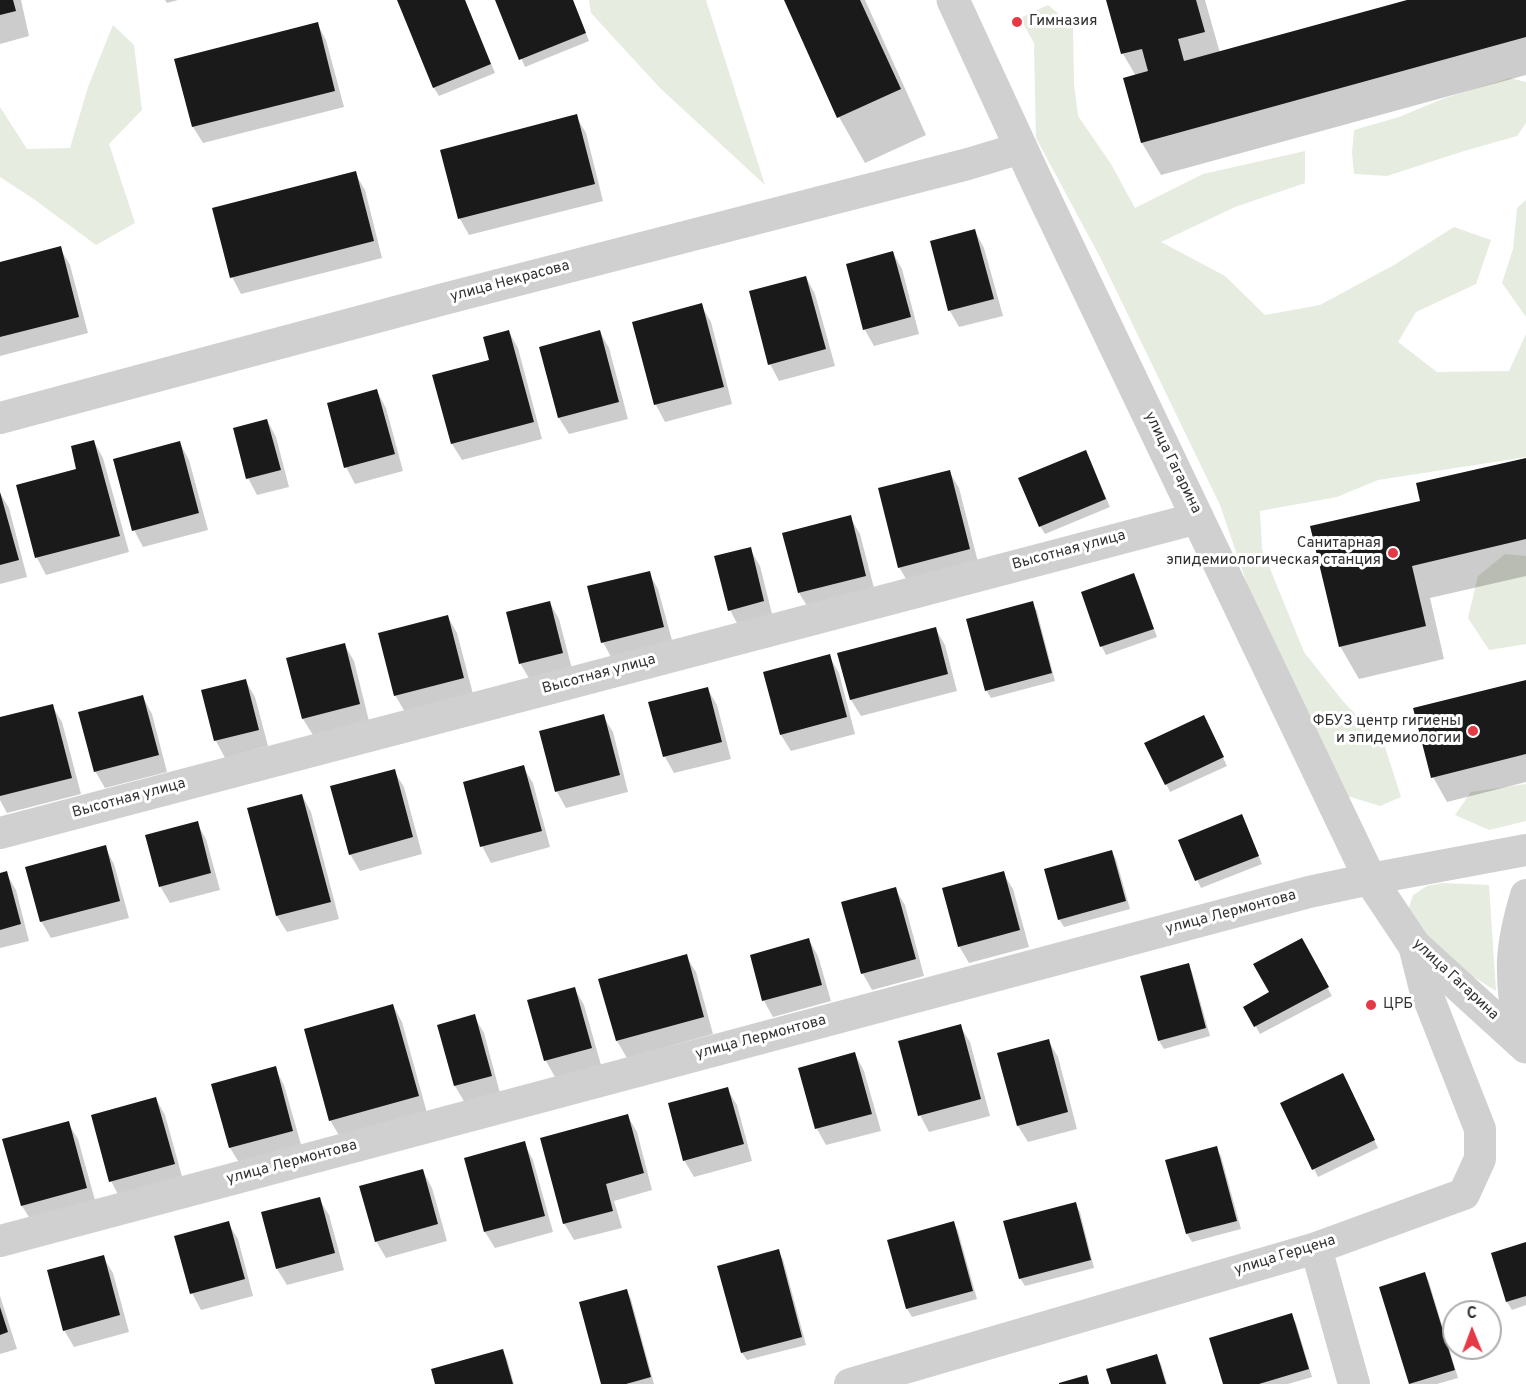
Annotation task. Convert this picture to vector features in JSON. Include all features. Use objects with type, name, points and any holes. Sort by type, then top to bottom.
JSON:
[{"type":"street","name":"улица Гагарина","points":[[954,0],[1021,148],[1370,879],[1414,945],[1524,1045]]},
{"type":"street","name":"улица Некрасова","points":[[0,418],[444,299],[945,170],[1021,148]]},
{"type":"street","name":"Высотная улица","points":[[0,833],[1198,518]]},
{"type":"street","name":"улица Лермонтова","points":[[0,1241],[1309,892],[1526,850]]},
{"type":"street","points":[[1524,1045],[1515,1008],[1513,958],[1526,895]]},
{"type":"street","name":"улица Герцена","points":[[850,1384],[1316,1248],[1464,1194],[1480,1159],[1480,1129],[1425,989],[1414,945]]},
{"type":"street","points":[[1316,1248],[1354,1384]]},
{"type":"shaded area","points":[[589,0],[706,0],[765,185],[660,88],[591,13]]},
{"type":"shaded area","points":[[1048,5],[1073,26],[1074,84],[1078,116],[1111,164],[1135,208],[1203,174],[1305,151],[1305,183],[1235,207],[1161,242],[1225,276],[1265,315],[1320,305],[1394,265],[1454,227],[1491,240],[1476,284],[1416,312],[1398,342],[1437,372],[1509,371],[1526,334],[1526,457],[1378,480],[1337,497],[1260,511],[1262,549],[1304,652],[1342,700],[1384,744],[1401,797],[1380,806],[1344,795],[1249,590],[1220,505],[1100,257],[1036,138],[1034,43],[1020,18]]},
{"type":"shaded area","points":[[113,25],[134,45],[142,110],[109,144],[135,223],[96,245],[0,177],[0,107],[27,149],[70,148],[88,87]]},
{"type":"shaded area","points":[[1510,78],[1526,82],[1526,123],[1517,136],[1387,176],[1354,174],[1352,153],[1354,130],[1399,117],[1445,98]]},
{"type":"shaded area","points":[[1526,200],[1526,317],[1502,283],[1513,249],[1517,208]]},
{"type":"shaded area","points":[[1505,554],[1526,556],[1526,644],[1489,650],[1468,618],[1478,576]]},
{"type":"shaded area","points":[[1526,784],[1526,821],[1489,830],[1455,815],[1471,792]]},
{"type":"shaded area","points":[[1442,883],[1489,885],[1496,991],[1428,948],[1406,916],[1413,895],[1427,886]]},
{"type":"building","points":[[0,0],[13,0],[16,11],[0,15]]},
{"type":"building","points":[[397,0],[465,0],[491,64],[433,88]]},
{"type":"building","points":[[495,0],[573,0],[586,33],[519,60]]},
{"type":"building","points":[[784,0],[860,0],[901,89],[837,118]]},
{"type":"building","points":[[1106,0],[1196,0],[1205,32],[1178,39],[1184,61],[1407,0],[1526,0],[1526,37],[1141,143],[1123,78],[1148,71],[1142,49],[1121,54]]},
{"type":"building","points":[[318,22],[335,91],[192,127],[174,59]]},
{"type":"building","points":[[577,114],[595,184],[458,219],[440,150]]},
{"type":"building","points":[[356,171],[374,241],[230,278],[212,208]]},
{"type":"building","points":[[975,229],[994,299],[948,311],[930,241]]},
{"type":"building","points":[[61,246],[79,317],[0,337],[0,262]]},
{"type":"building","points":[[893,251],[911,317],[863,330],[846,264]]},
{"type":"building","points":[[806,276],[826,349],[768,365],[749,291]]},
{"type":"building","points":[[702,303],[724,387],[654,405],[632,322]]},
{"type":"building","points":[[509,330],[534,422],[451,444],[432,375],[489,360],[483,337]]},
{"type":"building","points":[[600,330],[619,402],[558,418],[539,347]]},
{"type":"building","points":[[377,389],[395,454],[344,468],[327,403]]},
{"type":"building","points":[[267,419],[281,470],[246,479],[233,428]]},
{"type":"building","points":[[94,440],[120,536],[35,558],[16,485],[76,469],[71,446]]},
{"type":"building","points":[[180,441],[199,513],[132,531],[113,459]]},
{"type":"building","points":[[1086,450],[1106,499],[1039,527],[1018,478]]},
{"type":"building","name":"Санитарная эпидемиологическая станция","points":[[1526,458],[1526,539],[1412,566],[1426,626],[1339,647],[1310,526],[1420,501],[1416,483]]},
{"type":"building","points":[[950,470],[970,549],[898,568],[878,488]]},
{"type":"building","points":[[0,492],[19,560],[0,565]]},
{"type":"building","points":[[851,515],[866,576],[798,593],[782,533]]},
{"type":"building","points":[[751,547],[764,601],[728,611],[714,556]]},
{"type":"building","points":[[650,571],[664,627],[601,643],[587,586]]},
{"type":"building","points":[[1134,573],[1154,629],[1100,647],[1081,592]]},
{"type":"building","points":[[550,601],[563,653],[519,664],[506,612]]},
{"type":"building","points":[[1033,601],[1052,673],[985,691],[966,619]]},
{"type":"building","points":[[448,615],[464,678],[394,696],[378,633]]},
{"type":"building","points":[[936,627],[948,674],[850,700],[837,653]]},
{"type":"building","points":[[345,643],[360,704],[302,719],[286,658]]},
{"type":"building","points":[[830,654],[847,717],[780,735],[763,672]]},
{"type":"building","points":[[246,679],[259,730],[214,741],[201,690]]},
{"type":"building","name":"ФБУЗ центр гигиены и эпидемиологии","points":[[1526,680],[1526,754],[1431,778],[1413,708]]},
{"type":"building","points":[[708,687],[722,742],[663,757],[648,702]]},
{"type":"building","points":[[143,695],[159,755],[94,772],[78,712]]},
{"type":"building","points":[[53,704],[72,778],[0,796],[0,717]]},
{"type":"building","points":[[604,714],[620,775],[555,792],[539,731]]},
{"type":"building","points":[[1204,715],[1224,757],[1165,785],[1144,743]]},
{"type":"building","points":[[524,765],[542,831],[480,847],[463,782]]},
{"type":"building","points":[[395,769],[413,837],[349,855],[330,786]]},
{"type":"building","points":[[302,794],[331,902],[276,916],[247,808]]},
{"type":"building","points":[[1242,814],[1259,856],[1195,881],[1178,840]]},
{"type":"building","points":[[198,821],[211,873],[159,887],[145,835]]},
{"type":"building","points":[[106,845],[120,901],[40,922],[25,867]]},
{"type":"building","points":[[1112,850],[1126,901],[1058,920],[1044,869]]},
{"type":"building","points":[[7,871],[21,924],[0,930],[0,873]]},
{"type":"building","points":[[1004,871],[1020,930],[958,947],[942,888]]},
{"type":"building","points":[[896,887],[916,959],[861,974],[841,902]]},
{"type":"building","points":[[809,938],[822,985],[762,1001],[750,955]]},
{"type":"building","points":[[1302,938],[1329,987],[1254,1027],[1243,1007],[1269,992],[1253,964]]},
{"type":"building","points":[[687,954],[704,1017],[616,1041],[598,979]]},
{"type":"building","points":[[1189,963],[1206,1028],[1158,1041],[1140,976]]},
{"type":"building","points":[[575,987],[592,1048],[544,1061],[527,1000]]},
{"type":"building","points":[[393,1004],[419,1096],[329,1121],[304,1029]]},
{"type":"building","points":[[475,1014],[492,1076],[454,1086],[437,1025]]},
{"type":"building","points":[[961,1024],[981,1099],[918,1116],[898,1041]]},
{"type":"building","points":[[1049,1039],[1068,1112],[1017,1126],[997,1053]]},
{"type":"building","points":[[855,1052],[872,1114],[815,1129],[798,1068]]},
{"type":"building","points":[[276,1066],[293,1131],[229,1148],[211,1084]]},
{"type":"building","points":[[1343,1073],[1375,1140],[1312,1170],[1280,1103]]},
{"type":"building","points":[[728,1087],[744,1144],[683,1161],[668,1103]]},
{"type":"building","points":[[156,1097],[175,1164],[109,1182],[91,1115]]},
{"type":"building","points":[[628,1114],[644,1173],[606,1184],[613,1211],[563,1224],[540,1138]]},
{"type":"building","points":[[69,1121],[87,1188],[21,1206],[2,1139]]},
{"type":"building","points":[[525,1141],[545,1216],[484,1232],[464,1158]]},
{"type":"building","points":[[1217,1146],[1237,1221],[1186,1234],[1165,1160]]},
{"type":"building","points":[[423,1169],[438,1224],[375,1242],[359,1186]]},
{"type":"building","points":[[320,1197],[335,1253],[276,1269],[261,1212]]},
{"type":"building","points":[[1076,1202],[1091,1260],[1019,1279],[1003,1221]]},
{"type":"building","points":[[229,1221],[245,1279],[190,1294],[174,1236]]},
{"type":"building","points":[[954,1221],[973,1291],[906,1309],[887,1240]]},
{"type":"building","points":[[1526,1242],[1526,1296],[1506,1302],[1491,1253]]},
{"type":"building","points":[[779,1249],[802,1337],[741,1353],[717,1266]]},
{"type":"building","points":[[104,1255],[120,1315],[63,1331],[47,1270]]},
{"type":"building","points":[[1425,1272],[1442,1328],[1442,1360],[1452,1360],[1455,1370],[1409,1384],[1379,1287]]},
{"type":"building","points":[[627,1289],[651,1377],[626,1384],[601,1384],[579,1302]]},
{"type":"building","points":[[0,1307],[8,1332],[0,1335]]},
{"type":"building","points":[[1292,1313],[1309,1369],[1259,1384],[1223,1384],[1209,1338]]},
{"type":"building","points":[[503,1349],[513,1384],[435,1384],[431,1369]]},
{"type":"building","points":[[1157,1354],[1166,1384],[1111,1384],[1106,1369]]},
{"type":"building","points":[[1087,1375],[1089,1384],[1059,1384],[1059,1383]]},
{"type":"place","name":"Гимназия","points":[[1017,22]]},
{"type":"place","name":"Санитарная эпидемиологическая станция","points":[[1393,553]]},
{"type":"place","name":"ФБУЗ центр гигиены и эпидемиологии","points":[[1473,731]]},
{"type":"place","name":"ЦРБ","points":[[1371,1005]]}]
